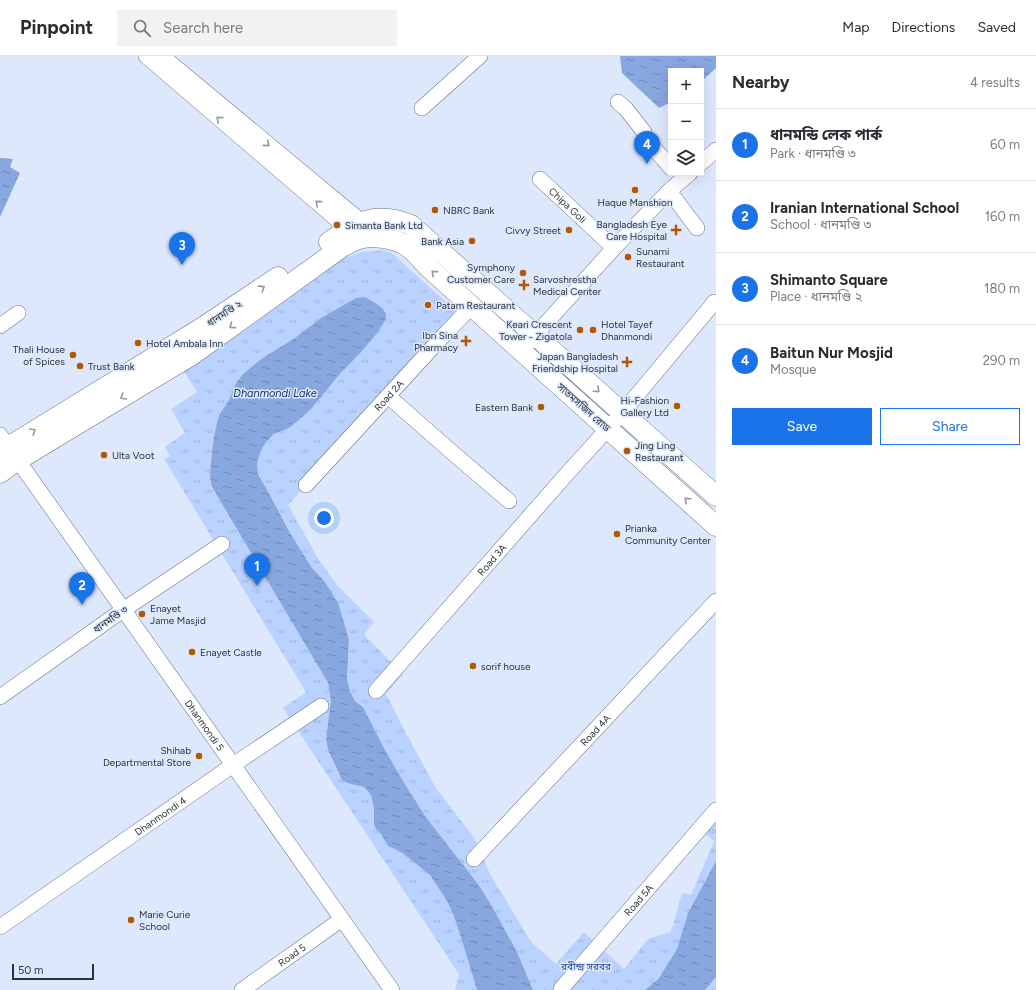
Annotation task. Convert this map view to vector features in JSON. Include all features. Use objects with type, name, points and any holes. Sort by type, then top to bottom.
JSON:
[{"type":"main road","name":"ধানমণ্ডি ২","points":[[0,473],[6,448],[192,356],[333,253],[349,244],[357,230],[380,218],[401,220],[411,225],[535,335]]},
{"type":"main road","name":"ধানমণ্ডি ২","points":[[357,230],[370,237],[397,242]]},
{"type":"main road","name":"সাতমসজিদ রোড","points":[[397,242],[405,245],[413,252],[716,526]]},
{"type":"main road","points":[[535,335],[716,496]]},
{"type":"street","points":[[146,56],[177,76],[272,164],[357,230]]},
{"type":"street","points":[[162,56],[177,76]]},
{"type":"street","points":[[422,108],[480,56]]},
{"type":"street","points":[[618,102],[626,109],[644,132],[646,139],[668,165]]},
{"type":"street","points":[[704,160],[716,150]]},
{"type":"street","points":[[521,351],[614,248],[669,192],[681,176]]},
{"type":"street","name":"Chipa Goli","points":[[540,179],[614,248]]},
{"type":"street","points":[[669,192],[697,228]]},
{"type":"street","name":"Road 3A","points":[[376,691],[622,413],[715,303]]},
{"type":"street","name":"Road 2A","points":[[306,485],[472,306]]},
{"type":"street","points":[[0,326],[18,313]]},
{"type":"street","points":[[388,396],[509,501]]},
{"type":"street","name":"Dhanmondi 5","points":[[6,448],[123,610],[392,990]]},
{"type":"street","name":"ধানমণ্ডি ৩","points":[[0,697],[123,610],[222,544]]},
{"type":"street","name":"Road 4A","points":[[474,859],[716,601]]},
{"type":"street","name":"Dhanmondi 4","points":[[0,927],[233,765],[321,706]]},
{"type":"street","name":"Road 5A","points":[[561,989],[716,810]]},
{"type":"street","name":"Road 5","points":[[242,990],[342,919]]},
{"type":"green space","name":"রবীন্দ্র সরবর","points":[[382,250],[392,253],[459,314],[288,505],[319,560],[337,585],[374,622],[365,633],[365,636],[403,674],[386,694],[408,737],[436,788],[475,839],[490,874],[531,942],[556,964],[584,932],[624,969],[648,939],[670,932],[682,893],[691,895],[714,841],[699,829],[716,810],[716,861],[688,913],[677,949],[657,979],[645,990],[533,990],[517,952],[478,884],[425,816],[385,750],[363,707],[355,701],[347,678],[349,640],[325,582],[312,568],[290,533],[258,474],[257,463],[266,442],[274,434],[289,428],[312,408],[339,375],[378,332],[377,304],[365,297],[356,298],[264,357],[241,376],[235,385],[229,400],[219,415],[214,436],[210,478],[212,487],[328,683],[331,700],[326,739],[328,751],[342,780],[347,783],[364,787],[371,795],[374,808],[375,828],[381,834],[388,846],[401,852],[430,875],[447,901],[460,934],[477,990],[455,990],[459,974],[283,708],[306,692],[164,459],[170,456],[165,447],[185,433],[171,409],[197,392],[181,367],[341,259],[362,252]]},
{"type":"green space","points":[[716,977],[716,990],[705,990]]},
{"type":"water","points":[[620,56],[716,56],[716,68],[704,79],[704,68],[668,68],[668,104],[659,108],[622,73]]},
{"type":"water","points":[[0,158],[13,159],[10,167],[20,173],[0,217]]},
{"type":"water","name":"Dhanmondi Lake","points":[[365,297],[383,309],[386,314],[386,319],[378,332],[339,375],[312,408],[289,428],[274,434],[266,442],[257,463],[258,474],[290,533],[312,568],[325,582],[338,603],[349,640],[347,678],[350,691],[355,701],[363,707],[385,750],[425,816],[478,884],[490,903],[517,952],[533,990],[477,990],[460,934],[447,901],[430,875],[401,852],[388,846],[381,834],[375,828],[374,808],[371,795],[364,787],[347,783],[342,780],[328,750],[326,739],[331,700],[328,683],[212,487],[210,478],[211,461],[214,436],[219,415],[229,400],[235,385],[241,376],[264,357],[295,338],[321,318],[356,298]]},
{"type":"water","points":[[716,861],[716,977],[705,990],[645,990],[658,979],[677,949],[688,913]]},
{"type":"place","name":"Baitun Nur Mosjid","points":[[647,164]]},
{"type":"place","name":"Haque Manshion","points":[[635,190]]},
{"type":"place","name":"NBRC Bank","points":[[435,210]]},
{"type":"place","name":"Simanta Bank Ltd","points":[[337,225]]},
{"type":"place","name":"Civvy Street","points":[[569,230]]},
{"type":"place","name":"Bangladesh Eye Care Hospital","points":[[676,230]]},
{"type":"place","name":"Bank Asia","points":[[472,241]]},
{"type":"place","name":"Sunami Restaurant","points":[[628,257]]},
{"type":"place","name":"Shimanto Square","points":[[182,265]]},
{"type":"place","name":"Symphony Customer Care","points":[[523,273]]},
{"type":"place","name":"Sarvoshrestha Medical Center","points":[[524,285]]},
{"type":"place","name":"Patam Restaurant","points":[[428,305]]},
{"type":"place","name":"Keari Crescent Tower - Zigatola","points":[[580,330]]},
{"type":"place","name":"Hotel Tayef Dhanmondi","points":[[593,330]]},
{"type":"place","name":"Ibn Sina Pharmacy","points":[[466,341]]},
{"type":"place","name":"Hotel Ambala Inn","points":[[138,343]]},
{"type":"place","name":"Thali House of Spices","points":[[73,355]]},
{"type":"place","name":"Japan Bangladesh Friendship Hospital","points":[[627,362]]},
{"type":"place","name":"Trust Bank","points":[[80,366]]},
{"type":"place","name":"Hi-Fashion Gallery Ltd","points":[[677,406]]},
{"type":"place","name":"Eastern Bank","points":[[541,407]]},
{"type":"place","name":"Jing Ling Restaurant","points":[[627,451]]},
{"type":"place","name":"Ulta Voot","points":[[104,455]]},
{"type":"place","name":"Prianka Community Center","points":[[617,534]]},
{"type":"place","name":"ধানমন্ডি লেক পার্ক","points":[[257,586]]},
{"type":"place","name":"Iranian International School","points":[[82,605]]},
{"type":"place","name":"Enayet Jame Masjid","points":[[142,614]]},
{"type":"place","name":"Enayet Castle","points":[[192,652]]},
{"type":"place","name":"sorif house","points":[[473,666]]},
{"type":"place","name":"Shihab Departmental Store","points":[[199,756]]},
{"type":"place","name":"Marie Curie School","points":[[131,920]]}]
